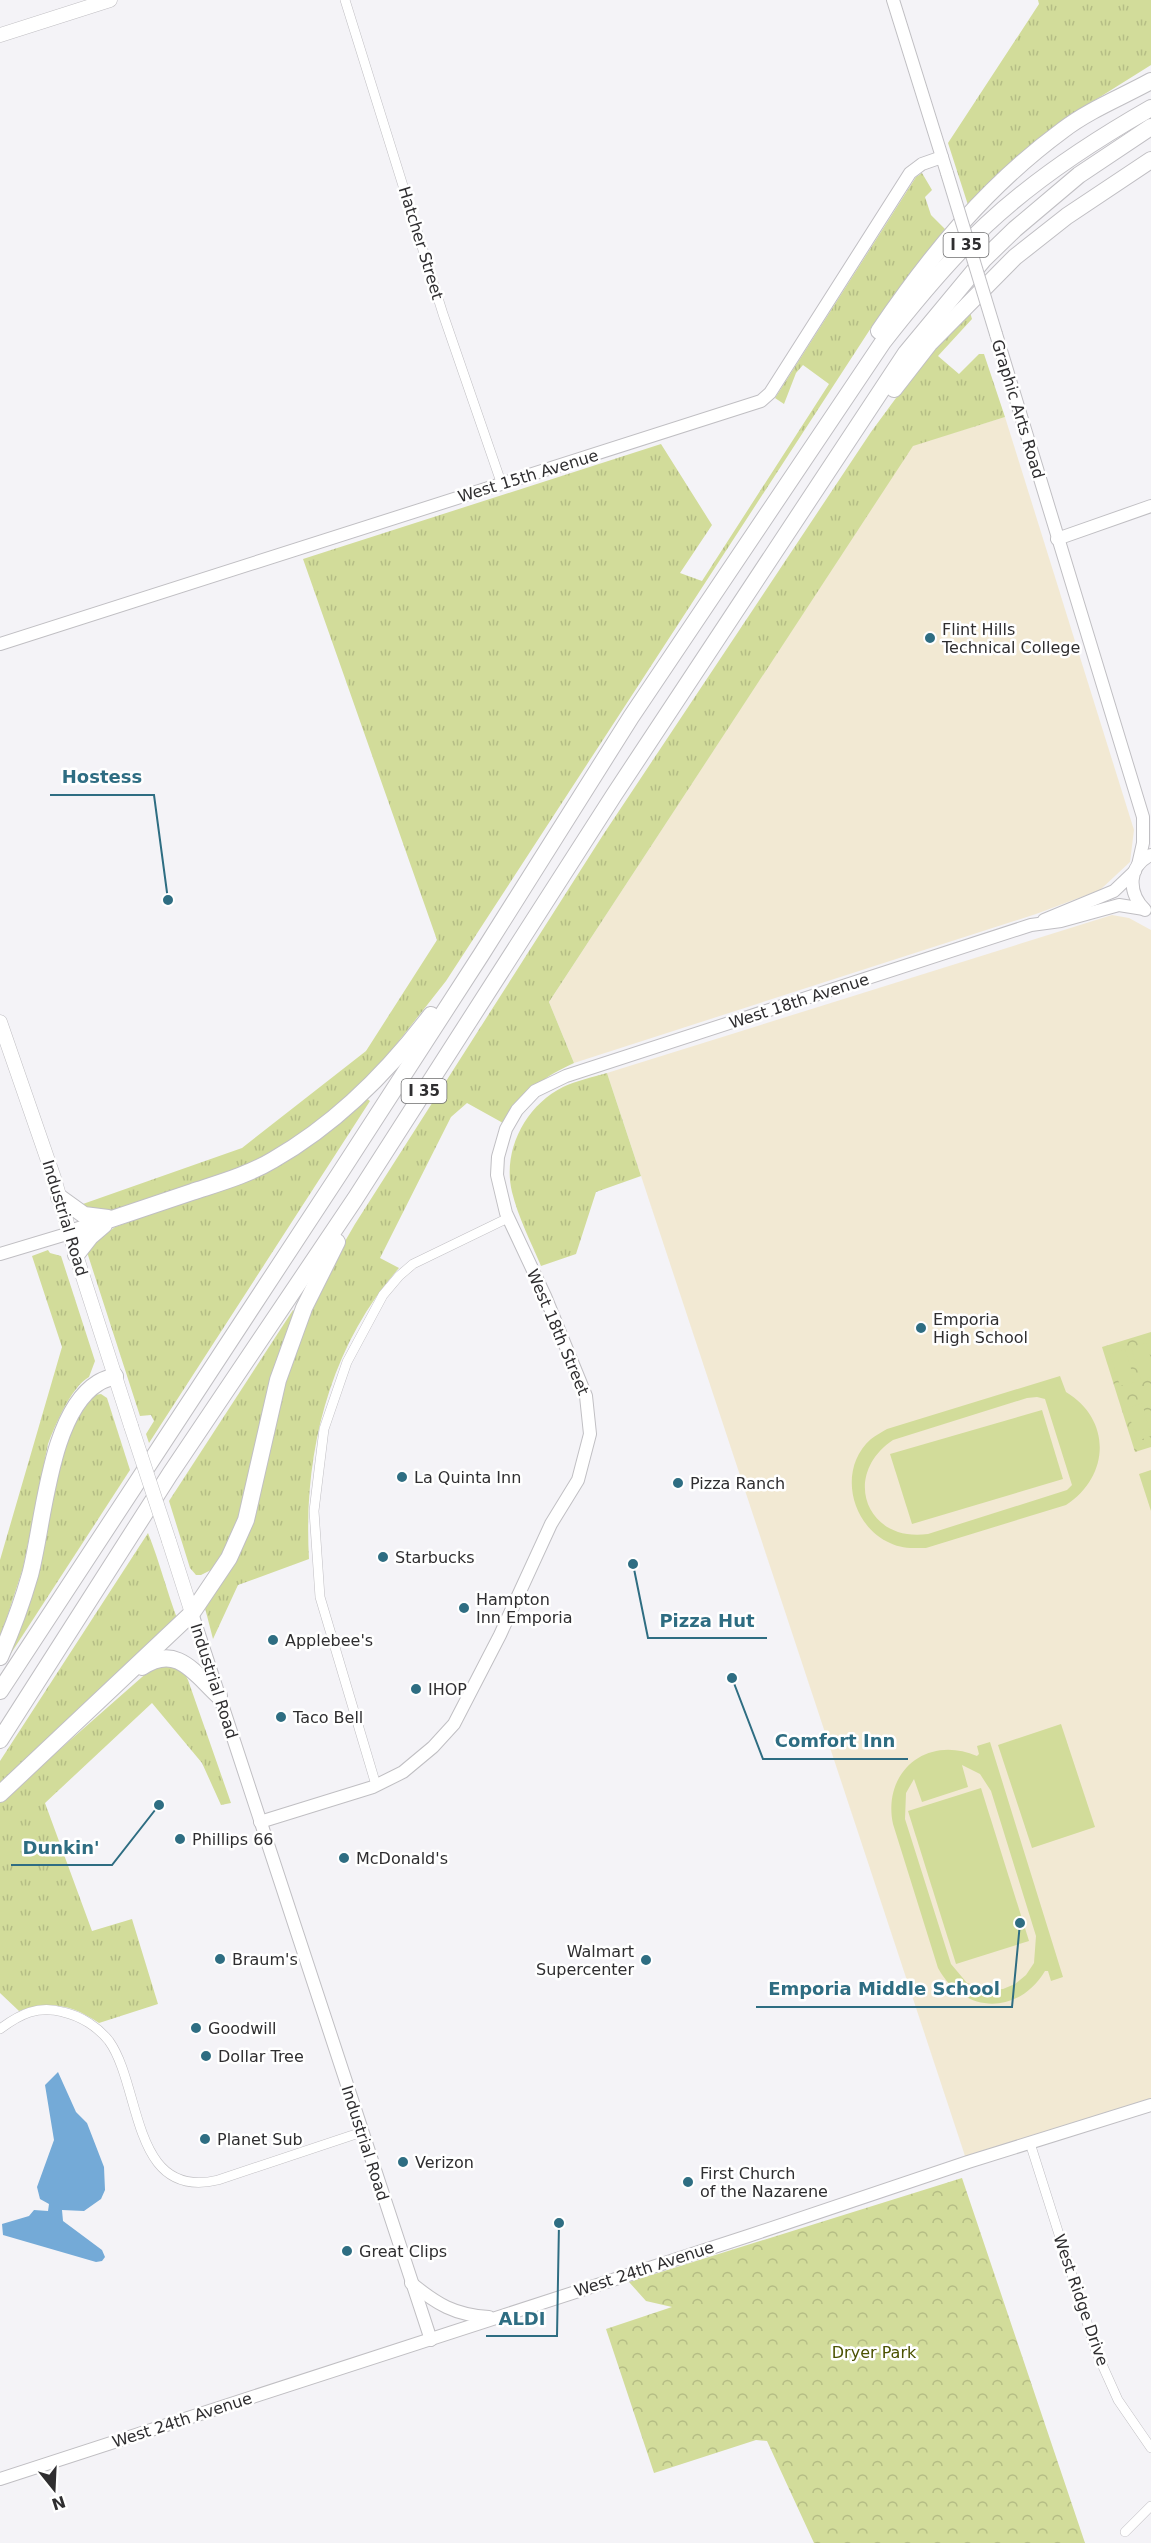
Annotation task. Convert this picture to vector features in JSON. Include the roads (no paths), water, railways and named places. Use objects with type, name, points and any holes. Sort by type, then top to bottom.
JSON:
[{"type":"highway","points":[[1106,105],[1151,74]]},
{"type":"highway","points":[[824,428],[877,333],[935,252],[974,208],[1064,129],[1151,81]]},
{"type":"highway","name":"I 35","points":[[0,1691],[482,955],[631,717],[883,342],[918,296],[987,224],[1058,167],[1109,132],[1151,108]]},
{"type":"highway","name":"I 35","points":[[0,1740],[170,1474],[355,1199],[614,795],[906,353],[984,259],[1079,175],[1151,128]]},
{"type":"highway","points":[[848,442],[929,344],[1015,257],[1066,216],[1151,160]]},
{"type":"highway","points":[[70,1233],[239,1177],[272,1161],[308,1138],[357,1099],[376,1080],[482,955]]},
{"type":"highway","points":[[59,1197],[84,1215],[112,1219]]},
{"type":"highway","points":[[0,1794],[192,1613],[229,1558],[246,1520],[278,1380],[304,1308],[355,1199]]},
{"type":"highway","points":[[76,1255],[90,1237],[112,1219]]},
{"type":"highway","points":[[0,1657],[16,1620],[30,1575],[56,1449],[70,1416],[84,1395],[98,1383],[115,1376]]},
{"type":"highway","points":[[124,1679],[150,1661],[164,1657],[179,1660],[189,1667],[219,1696]]},
{"type":"main road","points":[[0,35],[110,0]]},
{"type":"main road","name":"Industrial Road","points":[[0,1022],[59,1197],[192,1613]]},
{"type":"street","name":"Hatcher Street","points":[[345,0],[443,314],[501,485]]},
{"type":"street","name":"Graphic Arts Road","points":[[893,0],[1057,539],[1147,821],[1132,881],[1132,892],[1149,912]]},
{"type":"street","name":"West 15th Avenue","points":[[0,644],[761,401],[770,393],[910,173],[922,164],[942,157]]},
{"type":"street","points":[[1057,539],[1151,506]]},
{"type":"street","name":"West 18th Avenue","points":[[561,1079],[1037,923],[1058,912],[1114,891],[1151,855]]},
{"type":"street","name":"West 18th Avenue","points":[[1037,923],[1061,921],[1119,905],[1149,912]]},
{"type":"street","name":"West 18th Street","points":[[260,1822],[376,1785],[403,1772],[433,1747],[454,1724],[500,1635],[551,1524],[578,1480],[590,1434],[586,1396],[545,1296],[508,1218],[497,1176],[498,1157],[506,1130],[517,1110],[535,1091],[561,1079]]},
{"type":"street","points":[[376,1785],[320,1597],[314,1511],[324,1429],[347,1362],[383,1295],[399,1276],[413,1264],[508,1218]]},
{"type":"street","points":[[0,1254],[70,1233]]},
{"type":"street","name":"Industrial Road","points":[[192,1613],[431,2340]]},
{"type":"street","points":[[0,2029],[20,2014],[36,2009],[55,2009],[72,2014],[99,2030],[110,2043],[118,2061],[140,2128],[155,2160],[170,2173],[194,2184],[218,2180],[362,2132]]},
{"type":"street","name":"West 24th Avenue","points":[[0,2479],[1151,2105]]},
{"type":"street","name":"West Ridge Drive","points":[[1030,2143],[1096,2351],[1118,2400],[1151,2448]]},
{"type":"street","points":[[411,2283],[433,2301],[450,2310],[469,2316],[496,2317]]},
{"type":"street","points":[[1125,2532],[1151,2506]]},
{"type":"water","points":[[58,2072],[76,2112],[87,2123],[104,2167],[105,2190],[101,2199],[84,2211],[62,2210],[63,2221],[102,2250],[105,2257],[102,2261],[96,2262],[3,2235],[2,2224],[29,2216],[34,2210],[48,2211],[49,2204],[40,2199],[37,2187],[54,2140],[45,2085]]},
{"type":"place","name":"Flint Hills Technical College","points":[[930,638]]},
{"type":"place","name":"Hostess","points":[[168,900]]},
{"type":"place","name":"Emporia High School","points":[[921,1328]]},
{"type":"place","name":"La Quinta Inn","points":[[402,1477]]},
{"type":"place","name":"Pizza Ranch","points":[[678,1483]]},
{"type":"place","name":"Starbucks","points":[[383,1557]]},
{"type":"place","name":"Pizza Hut","points":[[633,1564]]},
{"type":"place","name":"Hampton Inn Emporia","points":[[464,1608]]},
{"type":"place","name":"Applebee's","points":[[273,1640]]},
{"type":"place","name":"Comfort Inn","points":[[732,1678]]},
{"type":"place","name":"IHOP","points":[[416,1689]]},
{"type":"place","name":"Taco Bell","points":[[281,1717]]},
{"type":"place","name":"Dunkin'","points":[[159,1805]]},
{"type":"place","name":"Phillips 66","points":[[180,1839]]},
{"type":"place","name":"McDonald's","points":[[344,1858]]},
{"type":"place","name":"Emporia Middle School","points":[[1020,1923]]},
{"type":"place","name":"Braum's","points":[[220,1959]]},
{"type":"place","name":"Walmart Supercenter","points":[[646,1960]]},
{"type":"place","name":"Goodwill","points":[[196,2028]]},
{"type":"place","name":"Dollar Tree","points":[[206,2056]]},
{"type":"place","name":"Planet Sub","points":[[205,2139]]},
{"type":"place","name":"Verizon","points":[[403,2162]]},
{"type":"place","name":"First Church of the Nazarene","points":[[688,2182]]},
{"type":"place","name":"ALDI","points":[[559,2223]]},
{"type":"place","name":"Great Clips","points":[[347,2251]]},
{"type":"park label","name":"Dryer Park","points":[[874,2352]]}]
